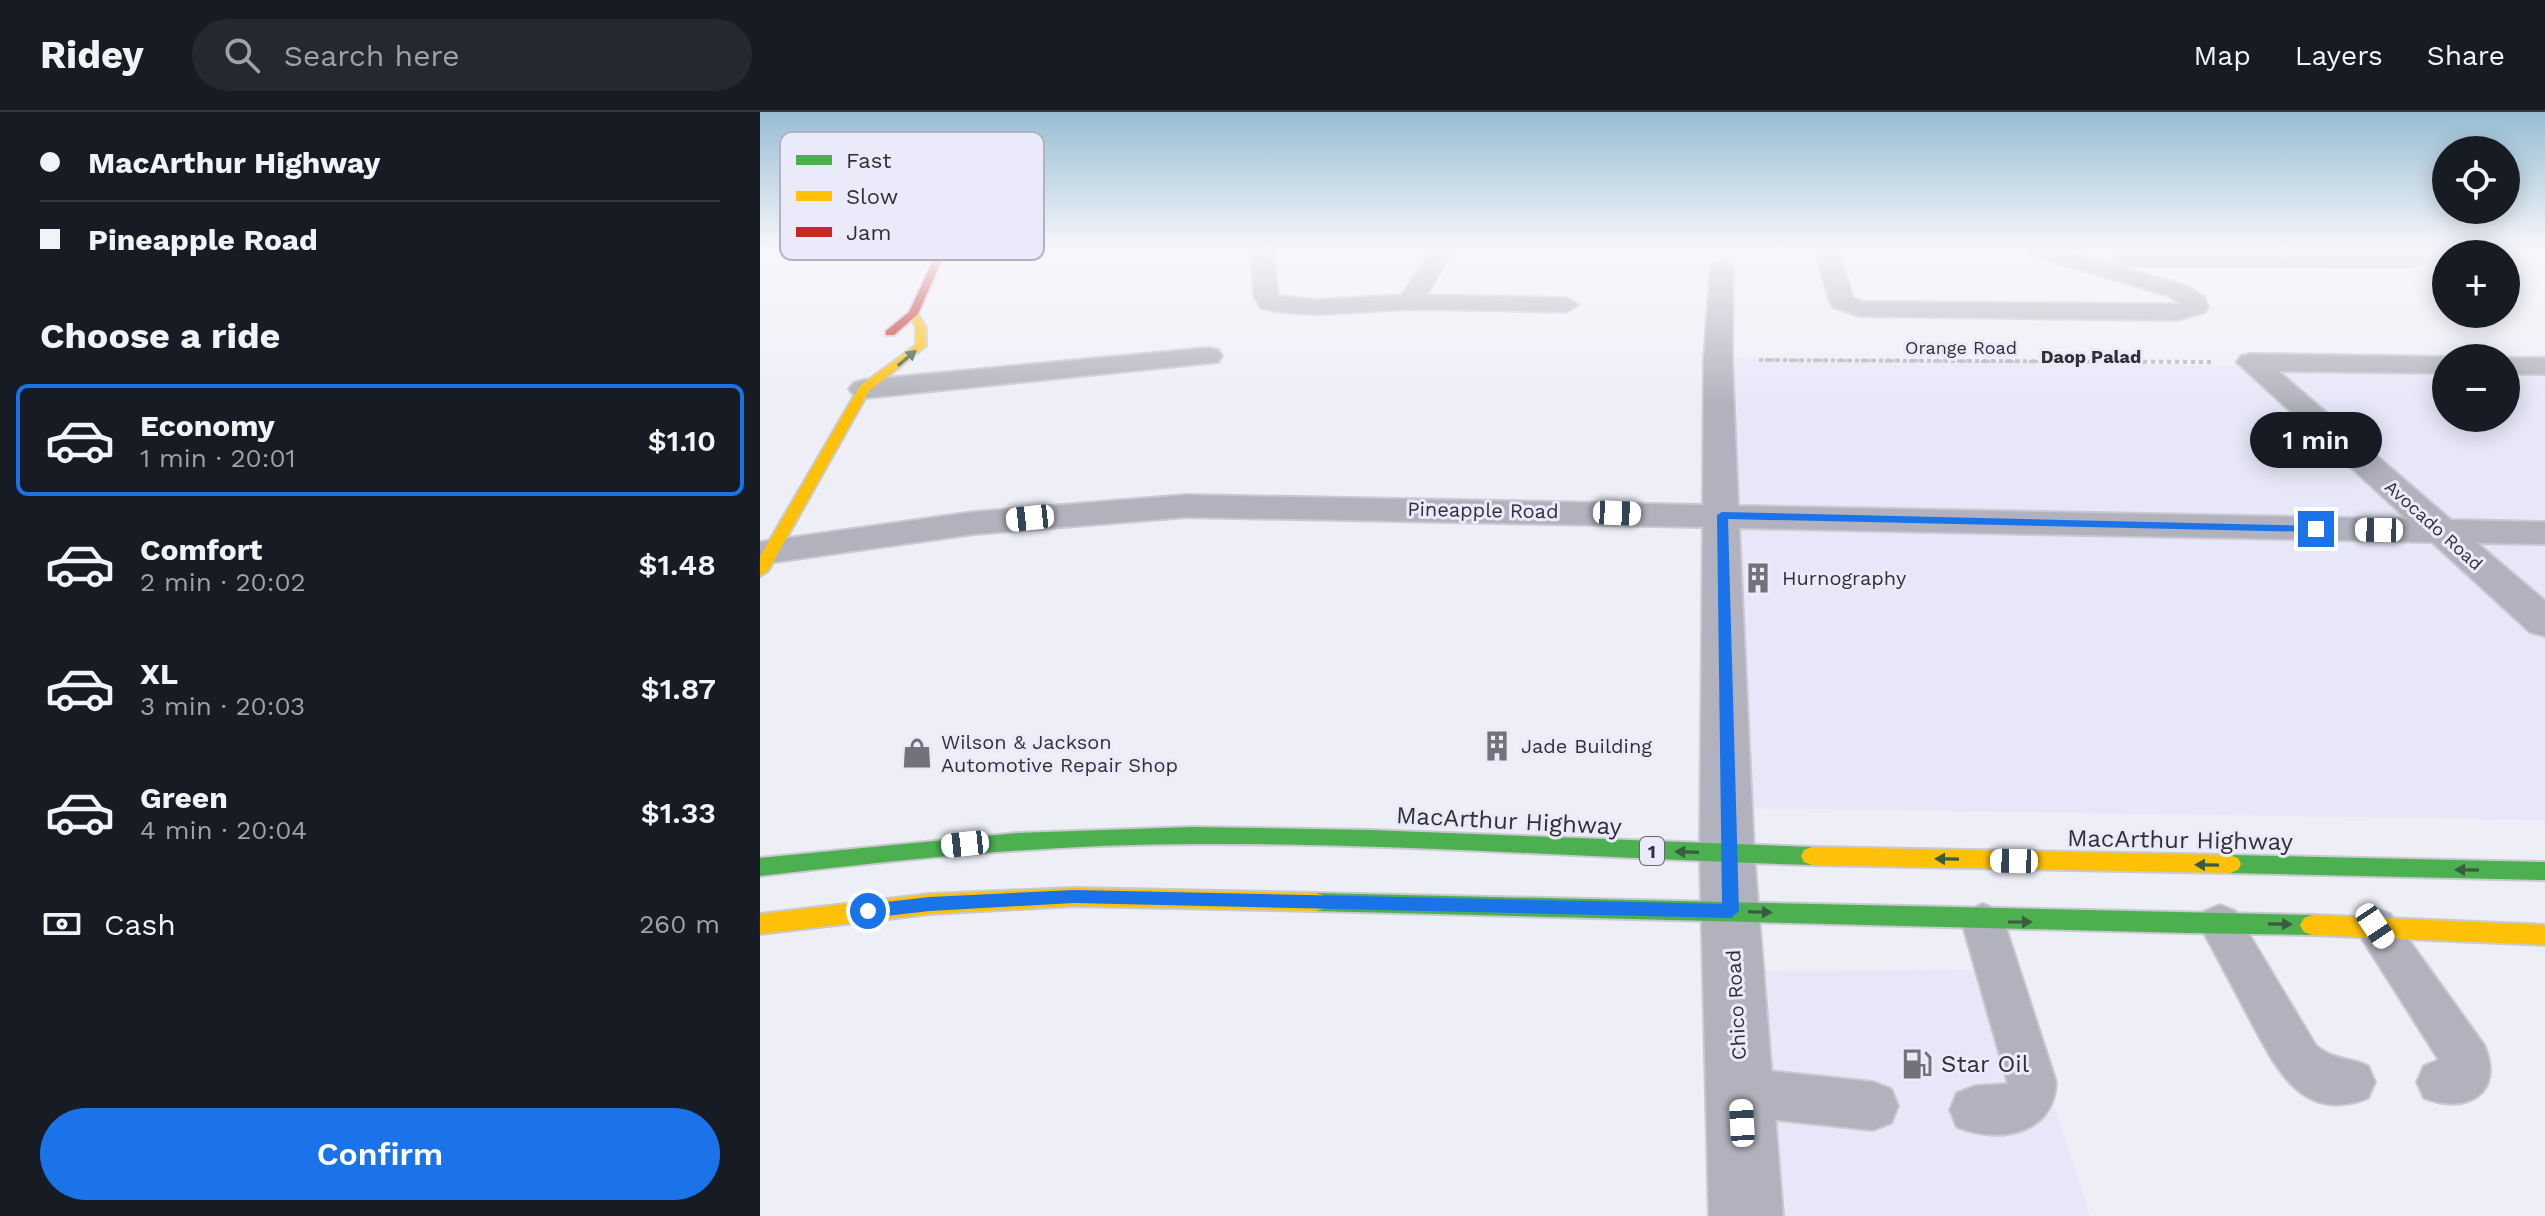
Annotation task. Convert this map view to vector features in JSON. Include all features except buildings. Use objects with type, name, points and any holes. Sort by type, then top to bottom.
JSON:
[{"type":"main road","points":[[864,389],[861,370],[869,356],[913,314],[919,302]]},
{"type":"main road","points":[[764,558],[864,389],[921,346],[921,328],[913,314]]},
{"type":"main road","name":"MacArthur Highway","points":[[760,867],[965,844],[1106,837],[1293,836],[1727,854],[2545,871]]},
{"type":"main road","points":[[760,924],[930,904],[1074,897],[1731,911],[1983,922],[2375,926],[2545,935]]},
{"type":"street","points":[[1269,302],[1315,307],[1410,302],[1566,305]]},
{"type":"street","name":"Chico Road","points":[[1721,302],[1718,360],[1727,854],[1746,1216]]},
{"type":"street","points":[[1842,302],[1860,309],[2177,313],[2196,307],[2194,302]]},
{"type":"street","points":[[864,389],[1208,356]]},
{"type":"street","points":[[2251,362],[2432,365]]},
{"type":"street","name":"Avocado Road","points":[[2251,362],[2545,623]]},
{"type":"street","points":[[2520,366],[2545,366]]},
{"type":"street","name":"Pineapple Road","points":[[764,558],[974,523],[1187,506],[2545,533]]},
{"type":"lane","points":[[1975,1110],[2019,1108],[2031,1097],[2032,1082],[1983,922]]},
{"type":"lane","points":[[2220,923],[2299,1062],[2326,1082],[2351,1082]]},
{"type":"lane","points":[[2375,926],[2467,1061],[2467,1074],[2459,1082],[2441,1082]]},
{"type":"lane","points":[[1740,1092],[1873,1106]]},
{"type":"path","name":"Orange Road","points":[[1718,360],[2251,362]]},
{"type":"shaded area","points":[[1715,357],[2432,369],[2432,432],[2520,432],[2520,370],[2545,370],[2545,820],[1743,808]]},
{"type":"shaded area","points":[[2010,970],[2090,1216],[1772,1216],[1758,971]]},
{"type":"traffic: fast","points":[[760,867],[1017,842],[1192,835],[1370,838],[1812,856]]},
{"type":"traffic: fast","points":[[2230,864],[2545,871]]},
{"type":"traffic: fast","points":[[1315,902],[2312,925]]},
{"type":"traffic: slow","points":[[760,571],[864,389],[921,346],[921,328],[913,314]]},
{"type":"traffic: slow","points":[[1812,856],[2230,864]]},
{"type":"traffic: slow","points":[[760,924],[930,904],[1074,897],[1315,902]]},
{"type":"traffic: slow","points":[[2312,925],[2545,935]]},
{"type":"traffic: jam","points":[[890,333],[913,314],[919,302]]},
{"type":"place","name":"Hurnography","points":[[1758,578]]},
{"type":"place","name":"Jade Building","points":[[1497,746]]},
{"type":"place","name":"Wilson & Jackson Automotive Repair Shop","points":[[917,753]]},
{"type":"place","name":"Star Oil","points":[[1917,1064]]},
{"type":"district","name":"Daop Palad","points":[[2091,356]]},
{"type":"route","points":[[868,911],[930,904],[1074,897],[1731,911],[1727,854],[1729,819],[1722,515],[2316,529]]}]
